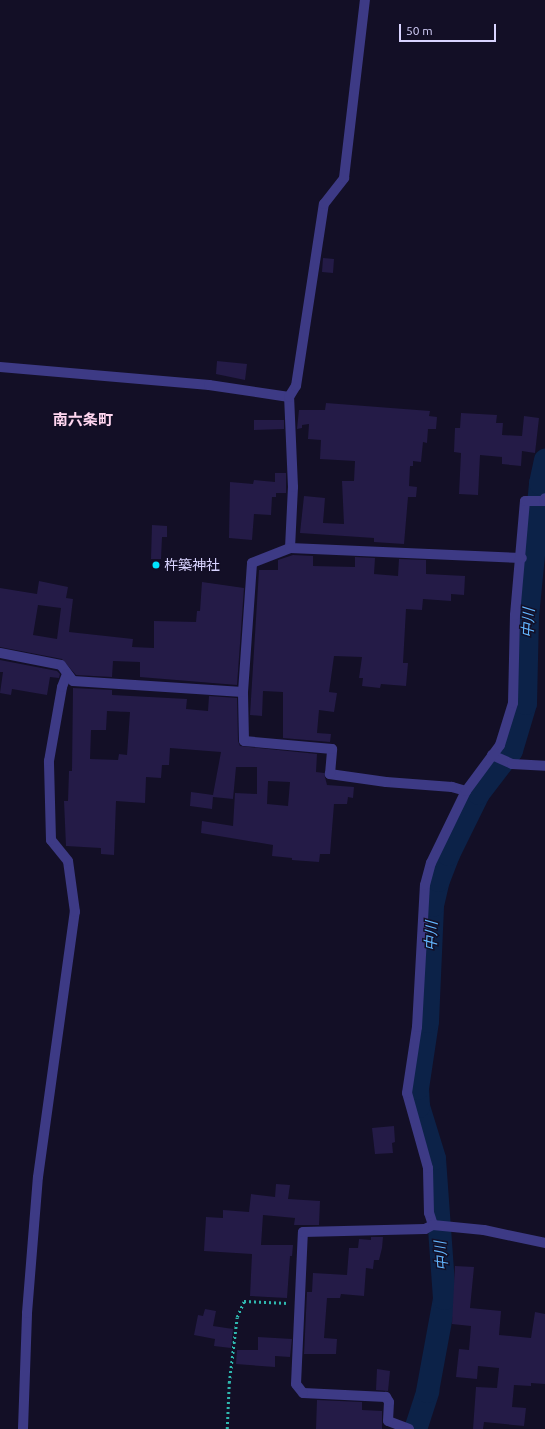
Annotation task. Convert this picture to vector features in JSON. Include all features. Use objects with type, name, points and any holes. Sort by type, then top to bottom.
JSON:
[{"type":"street","points":[[290,548],[293,487],[289,397],[296,386],[324,204],[344,178],[365,0]]},
{"type":"street","points":[[0,367],[209,385],[289,397]]},
{"type":"street","points":[[434,1225],[429,1213],[428,1168],[407,1094],[417,1027],[425,884],[431,863],[466,791],[500,745],[513,703],[515,615],[522,558],[525,501],[544,502],[545,498]]},
{"type":"street","points":[[466,791],[452,787],[386,782],[330,774],[332,750],[244,742],[242,692],[252,563],[290,548],[522,558]]},
{"type":"street","points":[[0,653],[61,665],[73,680],[242,692]]},
{"type":"street","points":[[23,1429],[27,1313],[38,1177],[75,912],[68,861],[51,840],[49,761],[62,686],[67,674]]},
{"type":"street","points":[[492,755],[512,764],[545,766]]},
{"type":"street","points":[[408,1429],[388,1421],[389,1402],[386,1397],[303,1393],[296,1384],[303,1232],[425,1229],[434,1225],[484,1230],[545,1243]]},
{"type":"path","points":[[227,1429],[229,1383],[237,1317],[244,1300],[300,1304]]},
{"type":"building","points":[[323,258],[334,259],[333,273],[322,272]]},
{"type":"building","points":[[217,361],[247,364],[245,380],[216,374]]},
{"type":"building","points":[[326,403],[430,411],[429,416],[437,417],[436,429],[428,429],[427,443],[423,442],[421,462],[413,461],[413,466],[410,466],[409,486],[417,487],[416,497],[408,497],[404,544],[374,542],[374,538],[300,533],[304,496],[325,498],[323,523],[344,524],[342,481],[354,481],[355,461],[320,459],[321,440],[308,439],[309,424],[302,425],[302,428],[297,429],[299,410],[325,410]]},
{"type":"building","points":[[461,413],[497,415],[496,423],[503,423],[502,435],[522,436],[524,416],[539,418],[535,453],[522,451],[521,466],[502,464],[502,457],[480,455],[478,495],[459,494],[461,453],[454,452],[455,428],[460,428]]},
{"type":"building","points":[[254,420],[284,420],[284,429],[254,430]]},
{"type":"building","points":[[275,473],[286,473],[286,493],[276,493],[276,497],[272,497],[271,515],[254,514],[252,540],[229,538],[230,482],[253,484],[254,480],[275,482]]},
{"type":"building","points":[[152,525],[167,526],[167,537],[162,537],[161,559],[151,559]]},
{"type":"building","points":[[293,555],[313,556],[313,566],[355,567],[355,557],[375,558],[374,574],[398,576],[399,559],[426,560],[426,574],[465,576],[464,595],[451,594],[451,601],[423,599],[422,610],[406,609],[403,663],[408,663],[406,686],[381,684],[380,688],[362,686],[363,678],[359,678],[362,657],[334,656],[329,692],[337,693],[334,712],[319,710],[317,733],[331,734],[330,742],[283,738],[283,692],[263,691],[262,716],[250,715],[259,570],[278,570],[278,560]]},
{"type":"building","points":[[39,581],[68,587],[66,598],[73,599],[69,632],[133,639],[132,647],[154,648],[154,621],[196,622],[197,611],[200,611],[202,582],[244,588],[237,685],[140,677],[140,662],[113,661],[112,677],[76,675],[62,659],[0,647],[0,588],[37,594]],"holes":[[[38,605],[61,608],[57,639],[33,635]]]},
{"type":"building","points":[[0,660],[57,671],[60,674],[59,678],[50,677],[47,695],[12,689],[11,695],[0,693],[3,672],[0,672]]},
{"type":"building","points":[[73,688],[112,690],[112,695],[187,699],[186,709],[208,711],[209,696],[237,698],[238,741],[240,746],[317,754],[316,772],[324,773],[327,785],[354,787],[353,798],[348,797],[347,804],[334,804],[330,854],[320,854],[319,862],[292,860],[292,858],[272,856],[273,845],[201,833],[202,821],[233,826],[235,793],[257,794],[257,767],[236,767],[233,799],[213,797],[212,809],[190,806],[191,792],[213,795],[221,752],[170,748],[169,765],[162,765],[161,778],[146,777],[145,803],[116,801],[114,855],[101,854],[101,848],[66,846],[64,801],[68,801],[69,771],[72,771]],"holes":[[[107,711],[130,712],[127,755],[119,754],[118,760],[90,759],[91,730],[106,730]],[[268,781],[290,782],[288,806],[267,804]]]},
{"type":"building","points":[[394,1126],[395,1142],[392,1143],[393,1153],[375,1154],[372,1128]]},
{"type":"building","points":[[276,1184],[290,1185],[288,1199],[320,1201],[319,1225],[294,1225],[295,1218],[263,1215],[261,1245],[293,1245],[292,1256],[290,1256],[287,1298],[250,1296],[252,1254],[204,1251],[206,1217],[223,1218],[223,1210],[249,1212],[251,1194],[275,1197]]},
{"type":"building","points":[[371,1237],[383,1237],[382,1248],[379,1260],[374,1260],[373,1269],[366,1268],[364,1296],[341,1294],[340,1298],[327,1298],[324,1338],[337,1339],[336,1354],[304,1354],[307,1292],[312,1292],[313,1273],[347,1275],[349,1248],[358,1248],[359,1239],[371,1240]]},
{"type":"building","points":[[455,1266],[474,1267],[470,1308],[501,1311],[499,1335],[531,1338],[535,1312],[545,1314],[545,1384],[531,1383],[531,1386],[514,1385],[512,1407],[526,1408],[524,1426],[484,1422],[483,1429],[473,1429],[476,1387],[497,1388],[499,1368],[478,1366],[477,1379],[456,1377],[459,1349],[469,1350],[471,1326],[452,1324]]},
{"type":"building","points":[[205,1309],[216,1311],[213,1326],[233,1329],[231,1348],[214,1346],[215,1339],[194,1335],[198,1315],[203,1316]]},
{"type":"building","points":[[258,1337],[292,1339],[290,1357],[275,1356],[275,1367],[236,1364],[237,1350],[258,1350]]},
{"type":"building","points":[[377,1369],[390,1371],[388,1391],[376,1390]]},
{"type":"building","points":[[317,1400],[362,1402],[362,1410],[382,1411],[382,1429],[316,1429]]},
{"type":"waterway","name":"中川","points":[[415,1429],[427,1391],[444,1298],[434,1158],[418,1106],[417,1088],[427,1021],[432,905],[438,880],[448,854],[478,793],[511,750],[525,703],[527,616],[540,483],[545,460]]},
{"type":"place","name":"杵築神社","points":[[156,565]]},
{"type":"district","name":"南六条町","points":[[83,420]]}]
